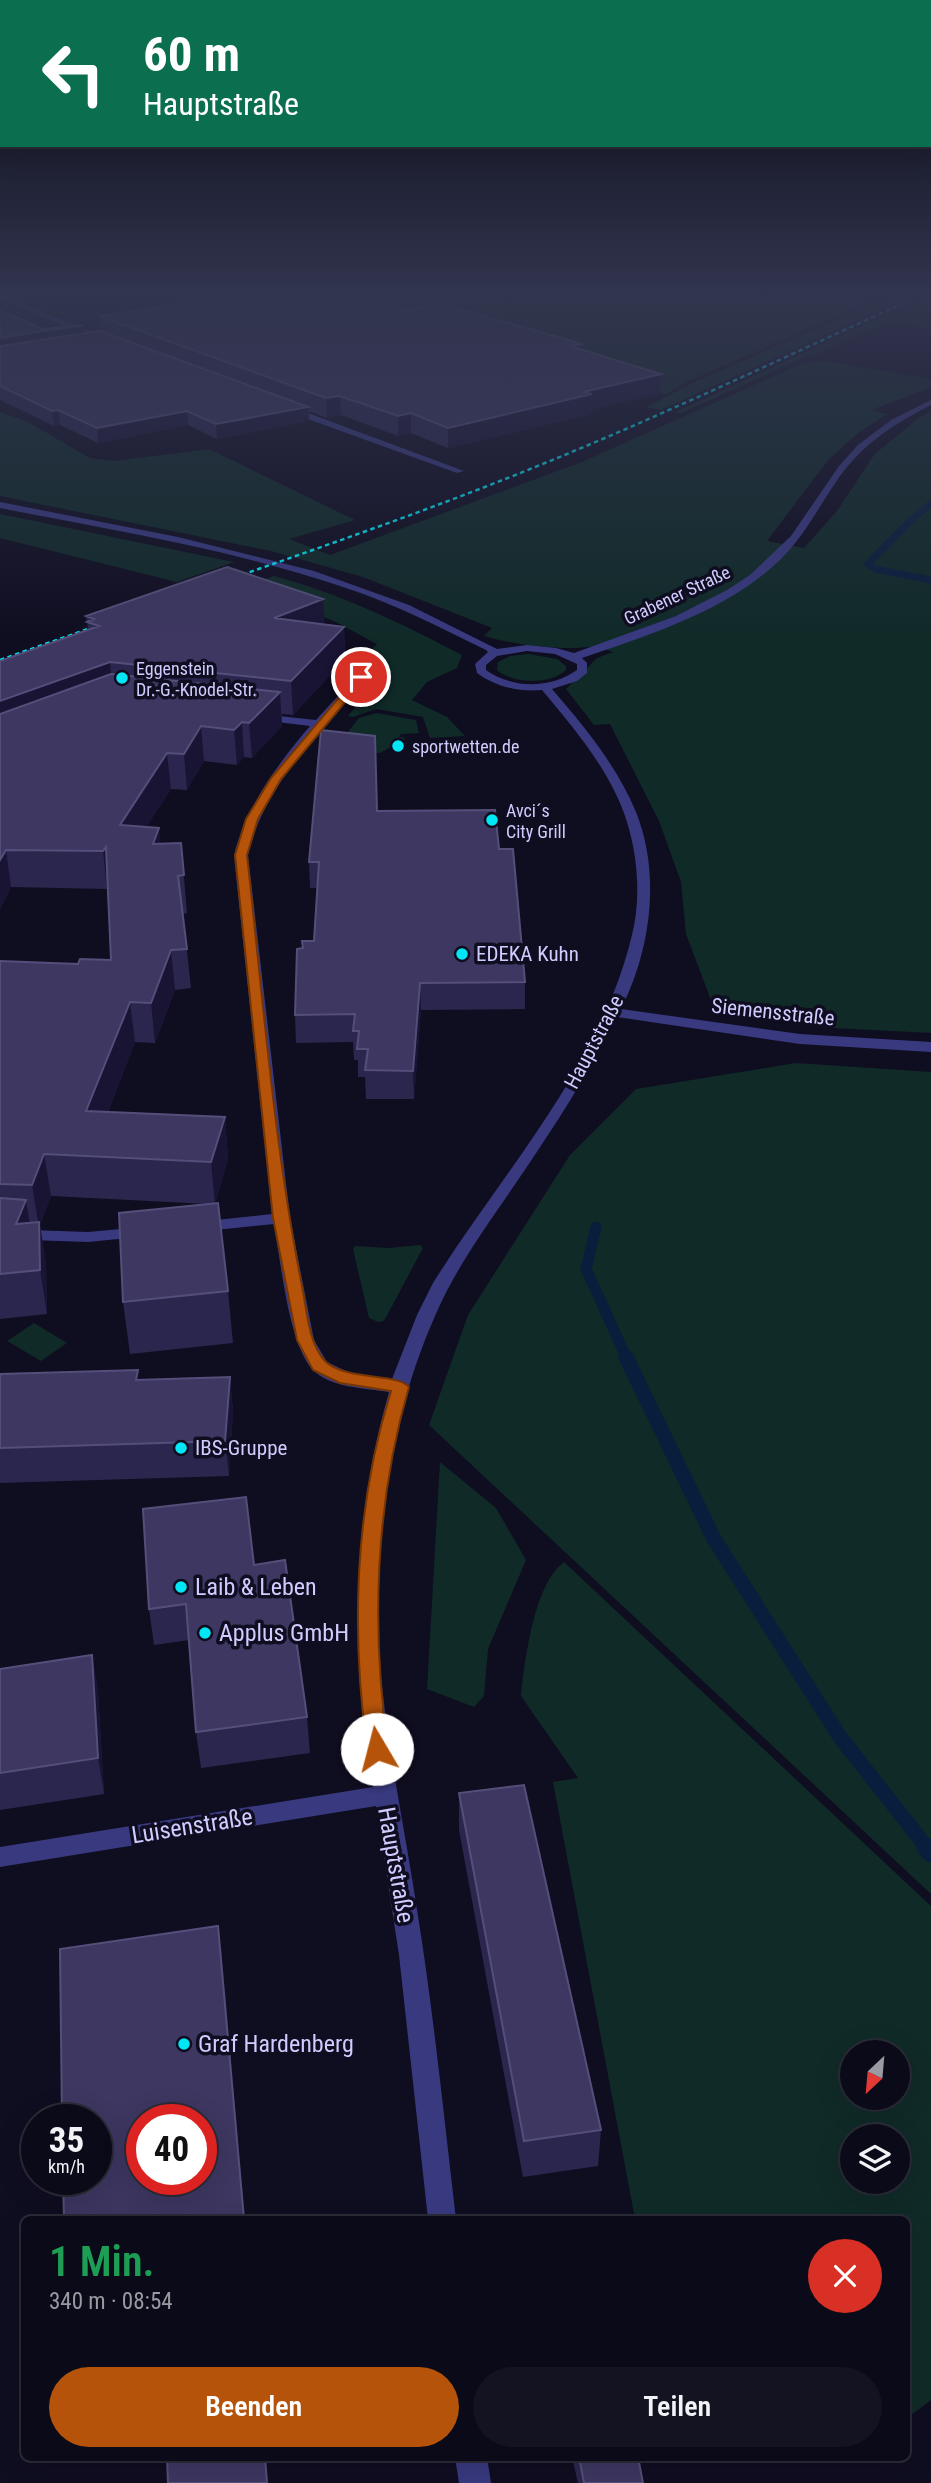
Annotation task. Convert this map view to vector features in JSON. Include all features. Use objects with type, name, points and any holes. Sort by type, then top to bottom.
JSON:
[{"type":"street","points":[[288,409],[460,471]]},
{"type":"street","name":"Grabener Straße","points":[[574,657],[676,619],[753,577],[784,550],[843,467],[864,444],[894,421],[918,409]]},
{"type":"street","points":[[0,505],[182,542],[311,573],[397,602],[490,648],[494,653]]},
{"type":"street","points":[[545,648],[574,657],[582,663],[583,671],[576,678],[544,686],[511,685],[487,677],[480,664],[494,653],[509,649],[545,648]]},
{"type":"street","points":[[361,677],[319,724],[261,800],[243,843],[241,855],[281,1218],[305,1340],[320,1366],[346,1379],[401,1387]]},
{"type":"street","name":"Hauptstraße","points":[[442,2216],[406,1916],[371,1703],[368,1561],[388,1427],[440,1286],[565,1097],[612,1012],[635,958],[646,903],[645,863],[631,814],[587,736],[544,686]]},
{"type":"street","points":[[245,715],[319,724]]},
{"type":"street","name":"Siemensstraße","points":[[612,1012],[800,1039],[931,1046]]},
{"type":"street","points":[[0,1234],[88,1237],[281,1218]]},
{"type":"street","name":"Luisenstraße","points":[[0,1857],[384,1794]]},
{"type":"street","points":[[472,2461],[475,2483]]},
{"type":"green space","points":[[701,409],[875,409],[872,410],[887,414],[858,433],[828,460],[767,541],[804,548],[837,511],[874,455],[917,419],[931,411],[931,1033],[815,1027],[714,1008],[686,934],[681,882],[659,821],[610,724],[594,725],[566,689],[597,658],[613,652],[593,647],[545,647],[494,639],[484,636],[492,628],[363,577],[271,551],[0,496],[0,412],[28,422],[90,458],[114,461],[209,449],[355,520],[289,539],[330,555],[582,462]]},
{"type":"green space","points":[[0,514],[234,562],[177,582],[0,538]]},
{"type":"green space","points":[[274,576],[323,591],[370,610],[462,655],[457,668],[427,682],[412,700],[447,717],[465,736],[430,738],[423,717],[376,709],[353,717],[348,716],[383,674],[368,668],[375,654],[373,648],[377,644],[334,621],[244,587]]},
{"type":"green space","points":[[529,654],[557,659],[566,666],[566,670],[551,678],[532,681],[512,678],[497,670],[498,662],[510,656]]},
{"type":"green space","points":[[376,713],[416,720],[419,733],[401,734],[399,737],[406,738],[380,753],[319,750],[330,736],[343,738],[359,718]]},
{"type":"green space","points":[[796,1063],[931,1072],[931,1894],[429,1425],[468,1315],[570,1155],[636,1089]]},
{"type":"green space","points":[[420,1245],[423,1248],[384,1321],[378,1322],[369,1318],[353,1249],[355,1246],[388,1248]]},
{"type":"green space","points":[[34,1323],[67,1343],[41,1361],[7,1341]]},
{"type":"green space","points":[[440,1462],[496,1508],[526,1560],[488,1649],[484,1696],[474,1707],[427,1689]]},
{"type":"green space","points":[[564,1562],[931,1906],[931,2400],[910,2416],[910,2216],[634,2216],[553,1782],[578,1778],[521,1696],[538,1604],[545,1587]]},
{"type":"building","points":[[48,409],[298,409],[216,424],[187,411],[97,428],[58,410]]},
{"type":"building","points":[[377,409],[529,409],[448,428],[411,413],[398,416]]},
{"type":"building","points":[[227,567],[323,599],[274,618],[344,627],[291,681],[110,662],[0,701],[0,661],[99,626],[87,622],[94,619],[86,616]]},
{"type":"building","points":[[111,674],[280,692],[249,723],[242,722],[234,730],[201,726],[184,754],[167,753],[120,825],[159,828],[153,844],[181,843],[184,875],[178,876],[187,949],[171,950],[151,1003],[130,1002],[86,1111],[225,1117],[211,1162],[44,1154],[32,1185],[0,1184],[0,961],[78,964],[80,959],[111,960],[106,847],[103,851],[6,850],[0,860],[0,714]]},
{"type":"building","points":[[321,730],[375,736],[377,811],[495,810],[499,849],[513,849],[525,982],[420,983],[413,1071],[365,1070],[368,1049],[357,1049],[359,1031],[353,1031],[355,1014],[295,1015],[297,949],[303,948],[302,941],[314,941],[319,862],[309,862]]},
{"type":"building","points":[[0,1198],[26,1200],[16,1224],[39,1222],[40,1270],[0,1274]]},
{"type":"building","points":[[218,1203],[228,1291],[123,1302],[119,1213]]},
{"type":"building","points":[[138,1370],[136,1380],[230,1377],[225,1441],[0,1448],[0,1374]]},
{"type":"building","points":[[246,1497],[254,1565],[285,1560],[307,1717],[196,1732],[186,1604],[149,1609],[143,1509]]},
{"type":"building","points":[[92,1655],[98,1758],[0,1773],[0,1669]]},
{"type":"building","points":[[524,1785],[601,2130],[524,2141],[459,1793]]},
{"type":"building","points":[[218,1926],[244,2216],[64,2216],[63,2195],[112,2195],[112,2104],[62,2104],[60,1949]]},
{"type":"building","points":[[167,2461],[265,2461],[267,2483],[168,2483]]},
{"type":"building","points":[[580,2461],[639,2461],[643,2483],[584,2483]]},
{"type":"waterway","points":[[931,504],[908,523],[868,564],[875,569],[931,580]]},
{"type":"waterway","points":[[596,1227],[586,1269],[627,1359]]},
{"type":"waterway","points":[[626,1357],[714,1539],[840,1737],[928,1849]]},
{"type":"waterway","points":[[926,1847],[931,1853]]},
{"type":"railway","points":[[227,580],[426,509],[545,463],[670,409]]},
{"type":"railway","points":[[0,660],[105,623]]},
{"type":"place","name":"Eggenstein Dr.-G.-Knodel-Str.","points":[[122,678]]},
{"type":"place","name":"sportwetten.de","points":[[398,746]]},
{"type":"place","name":"Avci´s City Grill","points":[[492,820]]},
{"type":"place","name":"EDEKA Kuhn","points":[[462,954]]},
{"type":"place","name":"IBS-Gruppe","points":[[181,1448]]},
{"type":"place","name":"Laib & Leben","points":[[181,1587]]},
{"type":"place","name":"Applus GmbH","points":[[205,1633]]},
{"type":"place","name":"Graf Hardenberg","points":[[184,2044]]},
{"type":"route","points":[[361,677],[319,724],[261,800],[243,843],[241,855],[281,1218],[305,1340],[320,1366],[346,1379],[401,1387],[388,1427],[368,1561],[371,1703],[377,1749]]}]
